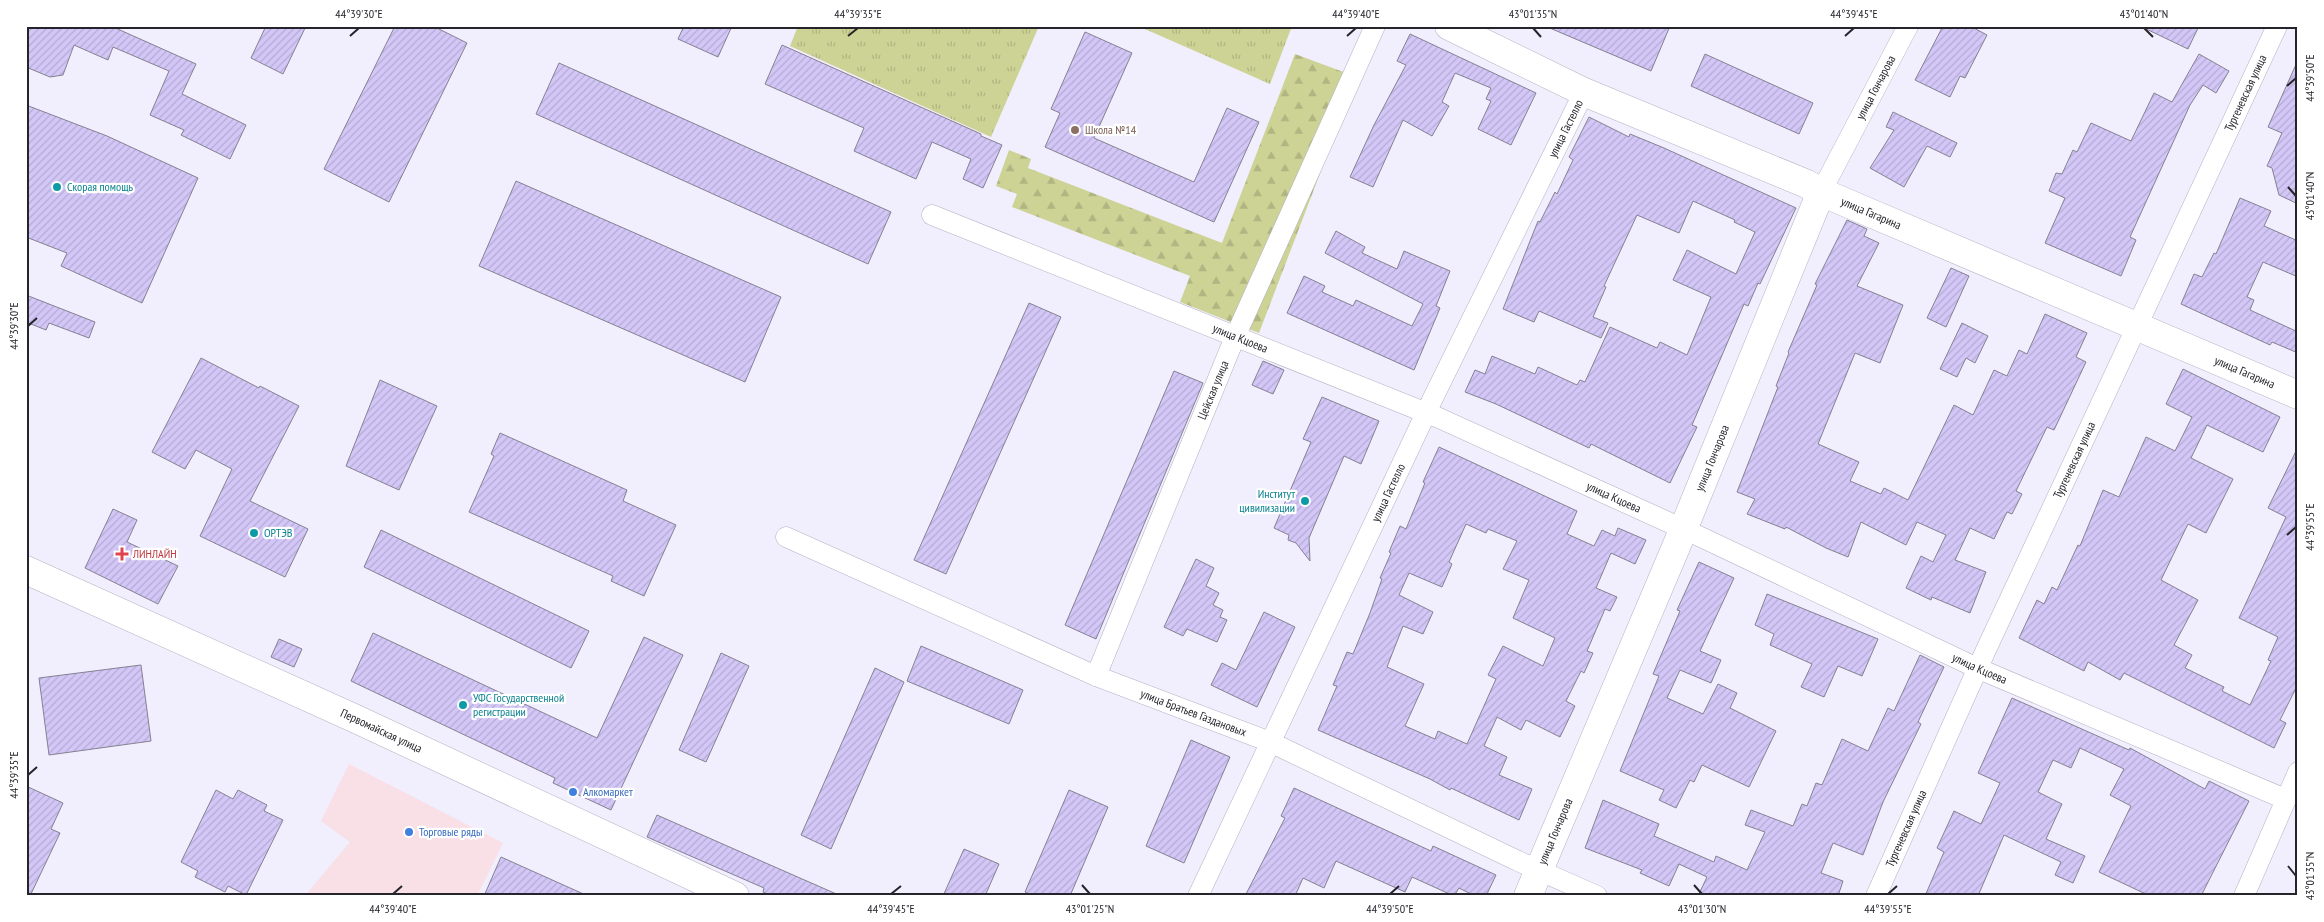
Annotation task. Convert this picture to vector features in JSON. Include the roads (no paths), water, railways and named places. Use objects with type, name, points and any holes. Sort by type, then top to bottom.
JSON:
[{"type":"street","name":"Цейская улица","points":[[1096,676],[1235,337],[1375,26]]},
{"type":"street","name":"улица Гагарина","points":[[1448,26],[1584,92],[1789,177],[2298,395]]},
{"type":"street","name":"улица Гончарова","points":[[1528,896],[1682,530],[1821,192],[1908,26]]},
{"type":"street","name":"Тургеневская улица","points":[[1876,896],[1978,668],[2277,26]]},
{"type":"street","name":"улица Гастелло","points":[[1198,896],[1426,413],[1584,92]]},
{"type":"street","name":"улица Кцоева","points":[[932,215],[1426,413],[1978,668],[2285,799]]},
{"type":"street","name":"улица Братьев Газдановых","points":[[786,537],[1096,676],[1270,742],[1597,896]]},
{"type":"street","name":"Первомайская улица","points":[[26,570],[356,719],[735,896]]},
{"type":"street","points":[[2244,896],[2298,772]]},
{"type":"place","name":"Школа №14","points":[[1075,130]]},
{"type":"place","name":"Скорая помощь","points":[[57,187]]},
{"type":"place","name":"Институт цивилизации","points":[[1305,501]]},
{"type":"place","name":"ОРТЭВ","points":[[254,533]]},
{"type":"place","name":"ЛИНЛАЙН","points":[[122,554]]},
{"type":"place","name":"УФС Государственной регистрации","points":[[463,705]]},
{"type":"place","name":"Алкомаркет","points":[[573,792]]},
{"type":"place","name":"Торговые ряды","points":[[409,832]]}]
